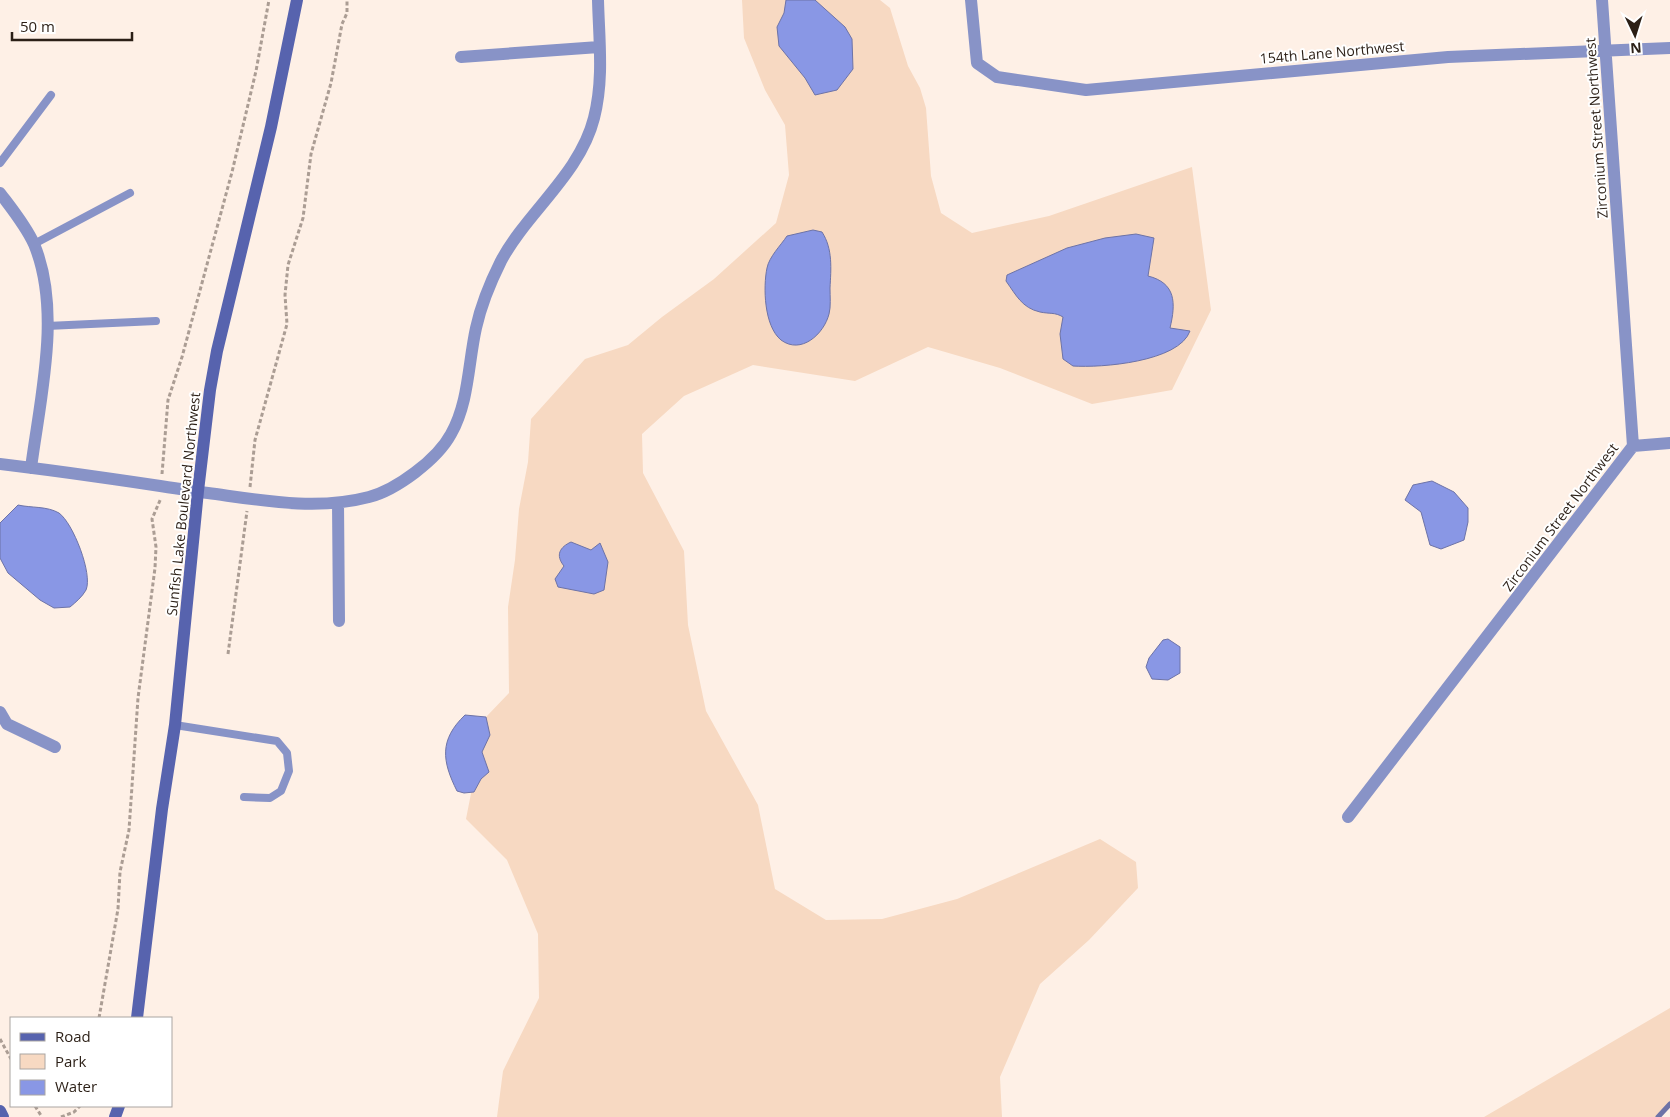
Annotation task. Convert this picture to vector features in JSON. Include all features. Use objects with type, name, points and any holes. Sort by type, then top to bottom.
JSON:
[{"type":"street","name":"Sunfish Lake Boulevard Northwest","points":[[137,1017],[162,808],[175,725],[198,491],[217,351],[270,126],[297,0]]},
{"type":"street","points":[[0,464],[276,502],[338,503],[371,496],[399,483],[427,462],[450,436],[462,406],[476,329],[501,260],[578,155],[594,121],[600,93],[598,0]]},
{"type":"street","name":"154th Lane Northwest","points":[[971,0],[977,62],[997,77],[1086,90],[1448,57],[1670,48]]},
{"type":"street","name":"Zirconium Street Northwest","points":[[1348,817],[1633,446],[1602,0]]},
{"type":"street","points":[[461,57],[600,47]]},
{"type":"street","points":[[0,193],[34,244],[46,297],[47,326],[31,468]]},
{"type":"street","points":[[1633,446],[1670,443]]},
{"type":"street","points":[[338,503],[339,621]]},
{"type":"street","points":[[0,712],[3,726],[55,747]]},
{"type":"street","points":[[0,1111],[3,1117]]},
{"type":"lane","points":[[0,163],[51,95]]},
{"type":"lane","points":[[34,244],[130,193]]},
{"type":"lane","points":[[47,326],[156,320]]},
{"type":"lane","points":[[175,725],[277,741],[287,753],[289,771],[281,791],[270,798],[244,798]]},
{"type":"path","points":[[99,1017],[118,909],[120,872],[129,830],[138,698],[155,568],[156,548],[152,519],[160,503],[168,400],[182,357],[232,172],[256,71],[269,0]]},
{"type":"path","points":[[228,654],[255,440],[287,324],[285,295],[288,265],[302,218],[311,154],[331,83],[342,24],[347,14],[347,0]]},
{"type":"path","points":[[0,1039],[10,1057]]},
{"type":"path","points":[[61,1117],[74,1112],[79,1107]]},
{"type":"green space","points":[[742,0],[880,0],[890,8],[908,66],[920,88],[926,108],[931,176],[941,213],[972,233],[1049,216],[1192,167],[1211,310],[1172,390],[1092,404],[1000,368],[928,347],[855,381],[753,365],[684,396],[642,434],[643,473],[684,551],[688,625],[706,711],[758,805],[775,889],[826,920],[882,919],[957,899],[1100,839],[1136,862],[1138,888],[1089,940],[1040,984],[1000,1077],[1002,1117],[497,1117],[503,1071],[539,998],[538,934],[507,860],[466,819],[486,717],[509,693],[508,607],[515,560],[519,509],[528,462],[531,419],[585,359],[628,345],[662,317],[714,279],[776,223],[789,175],[785,125],[765,90],[744,38]]},
{"type":"green space","points":[[1670,1008],[1670,1104],[1658,1117],[1484,1117]]},
{"type":"water","points":[[786,0],[815,0],[845,27],[852,39],[853,69],[837,90],[815,95],[805,78],[779,46],[777,27],[784,13]]},
{"type":"water","points":[[813,230],[822,232],[830,252],[830,311],[822,329],[811,340],[804,344],[789,344],[775,334],[768,316],[765,295],[767,268],[773,255],[787,236]]},
{"type":"water","points":[[1136,234],[1154,238],[1148,276],[1164,284],[1172,295],[1173,310],[1170,328],[1190,331],[1183,341],[1171,350],[1156,356],[1119,364],[1073,366],[1063,359],[1060,334],[1063,317],[1034,310],[1024,304],[1006,281],[1007,275],[1067,248],[1105,238]]},
{"type":"water","points":[[1432,481],[1454,492],[1468,508],[1468,522],[1464,540],[1441,549],[1430,545],[1421,512],[1405,500],[1413,485]]},
{"type":"water","points":[[18,505],[44,508],[59,513],[76,538],[87,573],[87,583],[84,593],[70,607],[54,608],[40,600],[8,573],[0,558],[0,523]]},
{"type":"water","points":[[571,542],[591,550],[600,543],[608,562],[604,590],[594,594],[558,587],[555,579],[564,566],[559,555],[564,546]]},
{"type":"water","points":[[1168,639],[1180,647],[1180,673],[1168,680],[1152,679],[1146,667],[1149,658],[1163,640]]},
{"type":"water","points":[[465,715],[486,717],[490,735],[482,752],[489,772],[481,779],[474,792],[464,793],[457,791],[452,780],[448,770],[446,751],[451,733]]},
{"type":"waterway","points":[[1658,1117],[1670,1104]]}]
